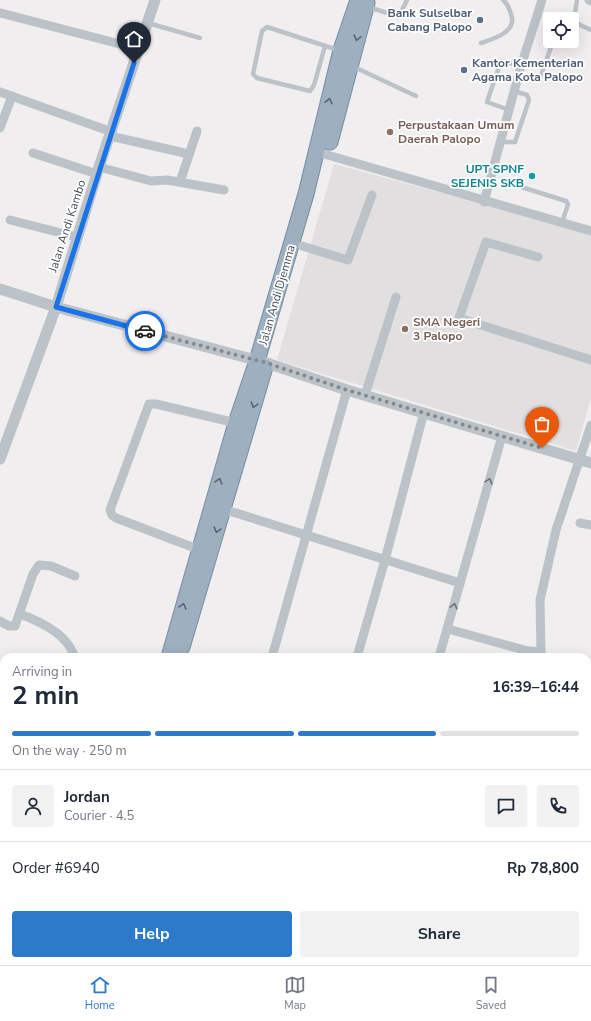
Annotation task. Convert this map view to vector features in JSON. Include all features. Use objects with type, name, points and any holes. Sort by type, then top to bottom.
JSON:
[{"type":"highway","name":"Jalan Andi Djemma","points":[[170,653],[236,423],[262,362],[302,246],[322,153],[341,50],[364,2]]},
{"type":"highway","name":"Jalan Andi Djemma","points":[[180,653],[223,509],[262,362],[322,153],[350,65],[364,2]]},
{"type":"street","name":"Jalan Andi Kambo","points":[[0,459],[56,307],[98,171],[155,0]]},
{"type":"street","points":[[484,202],[521,66],[542,0]]},
{"type":"street","points":[[0,13],[139,49]]},
{"type":"street","points":[[0,92],[111,134],[189,154]]},
{"type":"street","points":[[0,128],[12,96]]},
{"type":"street","points":[[180,182],[197,131]]},
{"type":"street","points":[[33,152],[98,171],[151,181],[164,179],[224,190]]},
{"type":"street","points":[[322,153],[484,202],[591,231]]},
{"type":"street","points":[[302,246],[348,260],[372,196]]},
{"type":"street","points":[[10,220],[77,237]]},
{"type":"street","points":[[538,257],[486,242],[460,318],[591,360]]},
{"type":"street","points":[[0,289],[56,307],[262,362],[347,390],[586,461]]},
{"type":"street","points":[[365,395],[396,297]]},
{"type":"street","points":[[273,653],[305,534],[347,390]]},
{"type":"street","points":[[200,550],[116,518],[112,515],[110,510],[149,404],[156,404],[236,423]]},
{"type":"street","points":[[358,653],[385,560],[424,412]]},
{"type":"street","points":[[542,653],[540,600],[556,530],[586,461],[591,425]]},
{"type":"street","points":[[441,653],[502,436]]},
{"type":"street","points":[[223,509],[460,583]]},
{"type":"street","points":[[580,523],[591,526]]},
{"type":"street","points":[[0,621],[14,627],[20,614],[33,574],[39,565],[51,566],[75,576]]},
{"type":"street","points":[[20,614],[42,622],[54,631],[70,647],[73,653]]},
{"type":"street","points":[[448,629],[535,653]]},
{"type":"lane","points":[[364,2],[397,16],[401,12],[407,0]]},
{"type":"lane","points":[[481,43],[503,34],[511,23],[512,18],[508,5],[503,0]]},
{"type":"lane","points":[[575,12],[577,0]]},
{"type":"lane","points":[[147,23],[200,38]]},
{"type":"lane","points":[[579,24],[591,30]]},
{"type":"lane","points":[[325,46],[314,85],[311,90],[257,78],[253,74],[262,32],[265,27],[341,50]]},
{"type":"lane","points":[[541,76],[551,48]]},
{"type":"lane","points":[[510,110],[488,102],[501,61],[521,66]]},
{"type":"lane","points":[[350,65],[416,96]]},
{"type":"lane","points":[[501,142],[515,142],[529,100],[527,95],[514,91]]},
{"type":"lane","points":[[505,182],[566,201],[568,204],[562,223]]},
{"type":"shaded area","points":[[334,164],[591,233],[591,398],[576,451],[277,360]]},
{"type":"way so far","points":[[145,331],[267,363],[347,390],[542,448]]},
{"type":"place","name":"Bank Sulselbar Cabang Palopo","points":[[480,20]]},
{"type":"place","name":"Kantor Kementerian Agama Kota Palopo","points":[[464,70]]},
{"type":"place","name":"Perpustakaan Umum Daerah Palopo","points":[[390,132]]},
{"type":"place","name":"UPT SPNF SEJENIS SKB","points":[[532,176]]},
{"type":"place","name":"SMA Negeri 3 Palopo","points":[[405,329]]},
{"type":"route","points":[[134,63],[97,174],[56,307],[145,331]]}]
